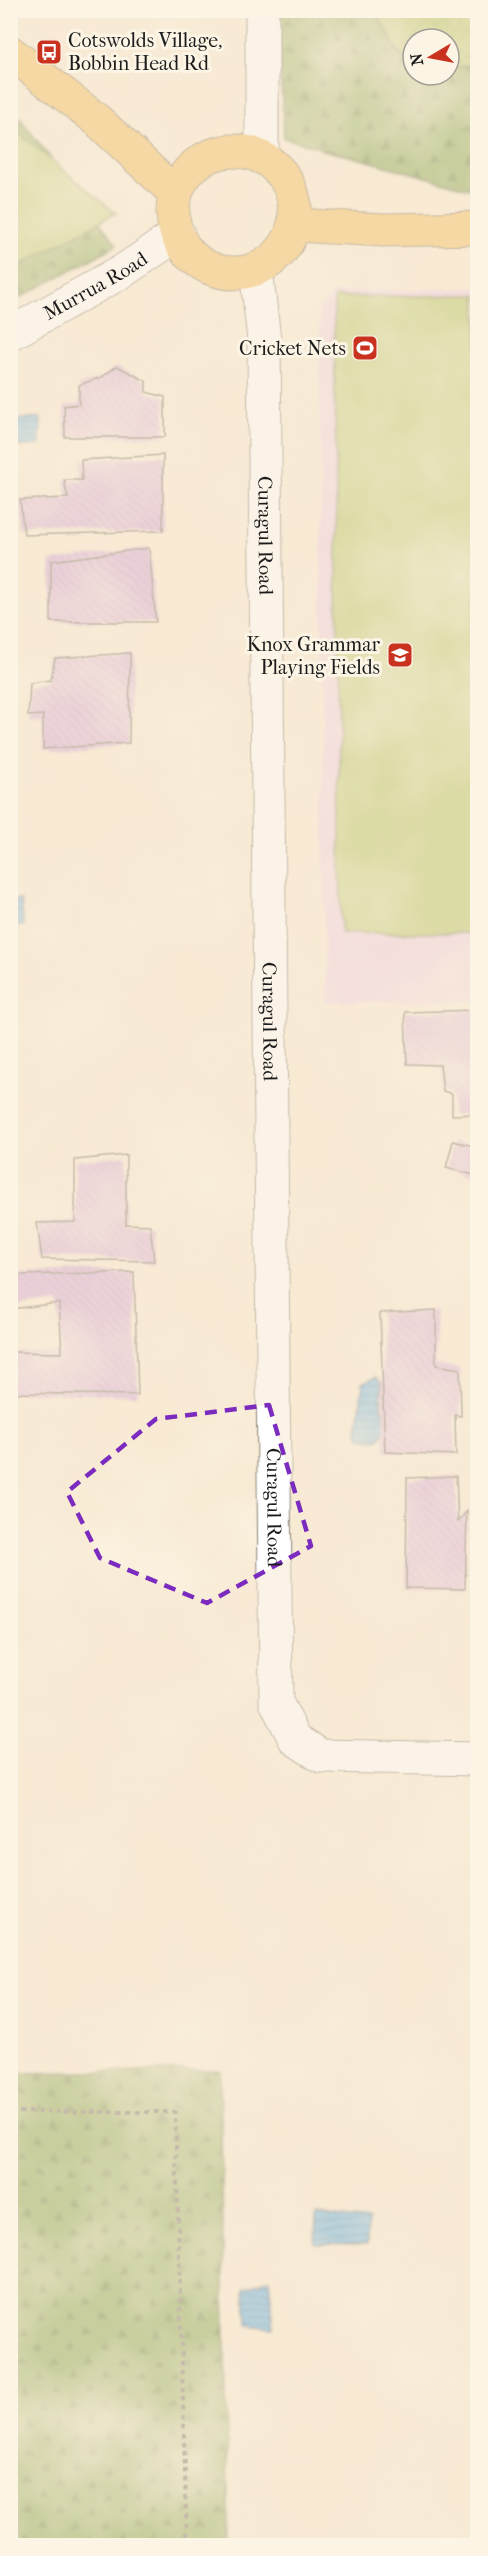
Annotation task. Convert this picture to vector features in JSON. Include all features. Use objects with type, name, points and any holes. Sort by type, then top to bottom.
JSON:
[{"type":"main road","points":[[10,52],[96,119],[176,194]]},
{"type":"main road","points":[[242,151],[262,157],[278,169],[289,185],[295,204],[294,225],[286,243],[273,259],[256,269],[241,273],[226,272],[211,268],[198,261],[187,251],[178,234],[173,215],[176,194],[185,175],[201,161],[220,152],[242,151]]},
{"type":"main road","points":[[294,225],[384,230],[477,228]]},
{"type":"street","points":[[262,10],[262,157]]},
{"type":"street","name":"Murrua Road","points":[[10,334],[123,271],[178,234]]},
{"type":"street","name":"Curagul Road","points":[[256,269],[264,340],[276,1702],[295,1739],[321,1756],[477,1759]]},
{"type":"path","points":[[10,2112],[175,2112],[187,2546]]},
{"type":"highlighted area","points":[[269,1405],[311,1546],[207,1603],[100,1558],[67,1492],[156,1419]]},
{"type":"shaded area","name":"Knox Grammar Playing Fields","points":[[477,288],[477,1001],[325,1002],[319,308],[334,292]]},
{"type":"green space","points":[[277,11],[380,11],[379,17],[401,55],[401,87],[461,87],[461,66],[477,63],[477,191],[284,138]]},
{"type":"green space","points":[[318,11],[477,11],[477,175],[391,165],[320,150]]},
{"type":"green space","points":[[10,105],[117,245],[11,303],[10,303]]},
{"type":"green space","points":[[10,126],[116,213],[11,270],[10,270]]},
{"type":"green space","name":"Knox Grammar Playing Fields","points":[[477,295],[477,933],[341,933],[334,297]]},
{"type":"green space","points":[[220,2070],[229,2545],[11,2545],[11,2073]]},
{"type":"water","points":[[41,418],[40,445],[11,447],[11,420]]},
{"type":"water","points":[[11,900],[21,900],[24,926],[11,925]]},
{"type":"water","points":[[376,1377],[382,1383],[381,1405],[387,1429],[378,1440],[369,1440],[360,1437],[357,1430],[363,1383]]},
{"type":"water","points":[[316,2215],[368,2221],[367,2245],[315,2244]]},
{"type":"water","points":[[269,2279],[274,2328],[247,2325],[245,2288]]},
{"type":"building","points":[[117,366],[146,381],[146,392],[165,397],[165,437],[65,437],[64,406],[79,404],[79,385],[102,377]]},
{"type":"building","points":[[163,455],[163,531],[24,535],[20,500],[68,498],[64,480],[82,480],[81,460]]},
{"type":"building","points":[[149,548],[156,622],[51,622],[51,561]]},
{"type":"building","points":[[130,653],[129,743],[43,749],[43,715],[28,716],[30,683],[51,680],[55,658]]},
{"type":"building","points":[[478,1010],[478,1114],[452,1115],[452,1094],[443,1091],[440,1065],[407,1064],[405,1012]]},
{"type":"building","points":[[453,1141],[478,1147],[478,1176],[446,1168]]},
{"type":"building","points":[[126,1155],[126,1224],[150,1225],[154,1261],[42,1259],[37,1223],[75,1222],[75,1160]]},
{"type":"building","points":[[134,1272],[138,1395],[10,1393],[10,1352],[62,1353],[59,1303],[10,1309],[20,1275]]},
{"type":"building","points":[[436,1310],[436,1365],[460,1369],[461,1416],[455,1415],[456,1455],[385,1452],[380,1313]]},
{"type":"building","points":[[456,1476],[458,1522],[467,1511],[465,1589],[406,1588],[407,1478]]},
{"type":"place","name":"Cotswolds Village, Bobbin Head Rd","points":[[49,52]]},
{"type":"place","name":"Cricket Nets","points":[[365,348]]},
{"type":"place","name":"Knox Grammar Playing Fields","points":[[400,655]]}]
